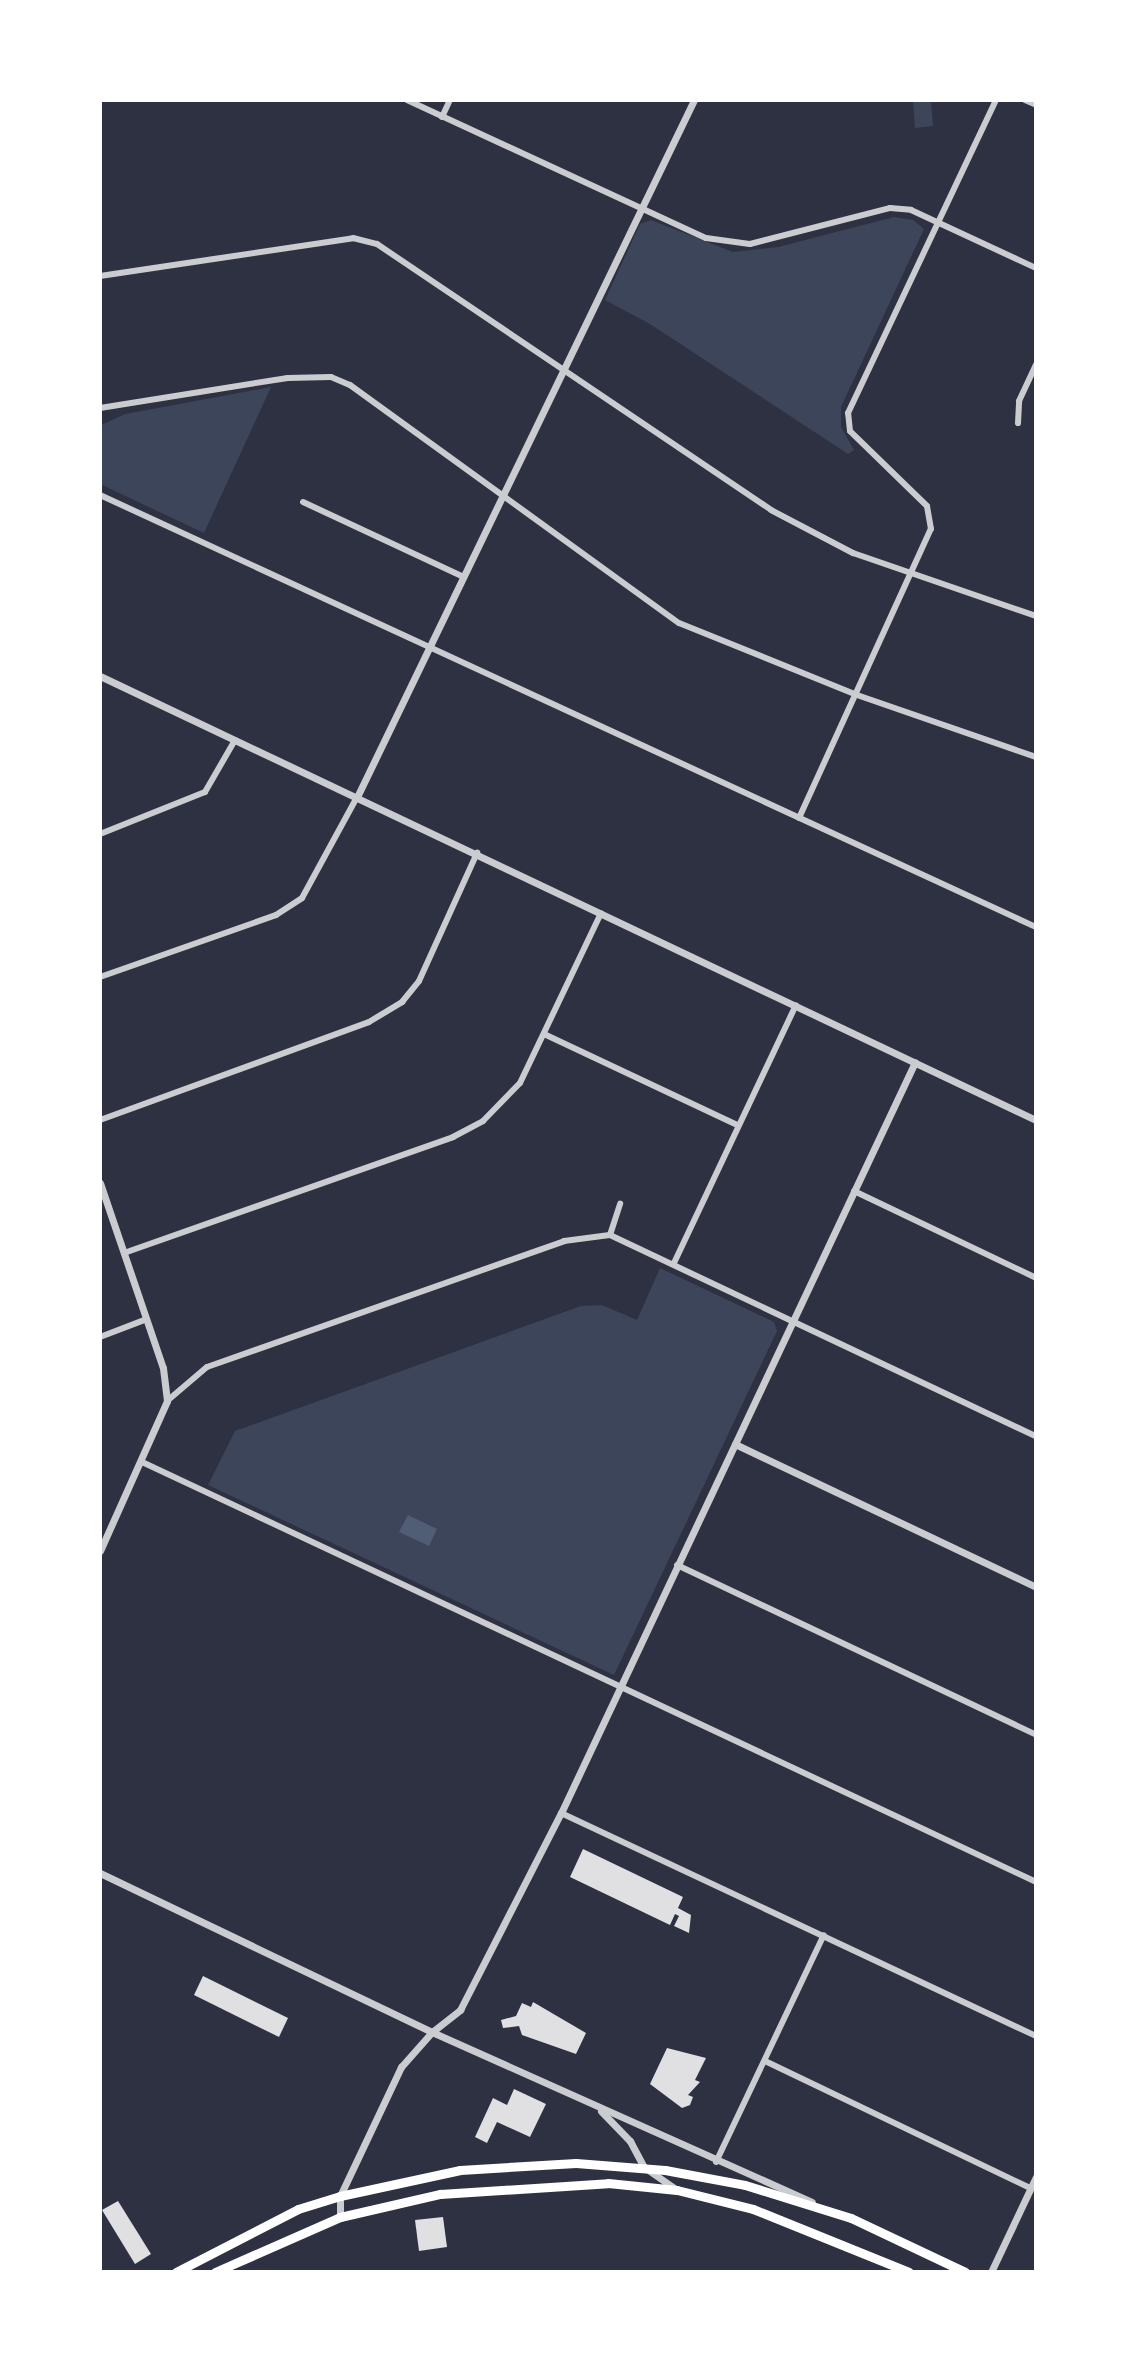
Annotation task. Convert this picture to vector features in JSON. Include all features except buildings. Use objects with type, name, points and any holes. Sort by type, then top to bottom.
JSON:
[{"type":"highway","points":[[176,2272],[298,2209],[340,2196],[504,2165],[644,2167],[718,2178],[851,2218],[965,2272]]},
{"type":"highway","points":[[215,2272],[340,2217],[440,2194],[507,2186],[608,2183],[677,2190],[826,2235],[909,2272]]},
{"type":"street","points":[[407,100],[637,210],[660,215],[706,238],[750,244],[890,208],[936,221],[1036,268]]},
{"type":"street","points":[[442,117],[450,100]]},
{"type":"street","points":[[100,977],[276,915],[302,898],[357,797],[637,210],[694,100]]},
{"type":"street","points":[[799,818],[914,573],[931,529],[927,506],[850,431],[848,413],[936,221],[996,100]]},
{"type":"street","points":[[1025,100],[1036,105]]},
{"type":"street","points":[[100,276],[353,238],[377,244],[771,510],[853,553],[1036,616]]},
{"type":"street","points":[[1018,423],[1019,401],[1036,365]]},
{"type":"street","points":[[100,408],[288,378],[331,377],[350,385],[679,623],[857,695],[1036,757]]},
{"type":"street","points":[[100,495],[1036,927]]},
{"type":"street","points":[[303,502],[462,576]]},
{"type":"street","points":[[100,676],[1036,1120]]},
{"type":"street","points":[[100,834],[205,792],[235,740]]},
{"type":"street","points":[[100,1120],[369,1022],[402,1002],[419,981],[477,853]]},
{"type":"street","points":[[124,1253],[453,1137],[499,1108],[520,1083],[602,912]]},
{"type":"street","points":[[674,1263],[796,1005]]},
{"type":"street","points":[[544,1034],[737,1125]]},
{"type":"street","points":[[340,2217],[340,2196],[401,2067],[468,1998],[561,1813],[915,1062]]},
{"type":"street","points":[[100,1551],[167,1401],[167,1380],[101,1186]]},
{"type":"street","points":[[854,1191],[1036,1278]]},
{"type":"street","points":[[610,1235],[620,1204]]},
{"type":"street","points":[[167,1401],[207,1367],[564,1241],[610,1235],[1036,1436]]},
{"type":"street","points":[[100,1337],[147,1319]]},
{"type":"street","points":[[735,1444],[1036,1587]]},
{"type":"street","points":[[142,1462],[1036,1882]]},
{"type":"street","points":[[677,1565],[1036,1735]]},
{"type":"street","points":[[561,1813],[1036,2036]]},
{"type":"street","points":[[100,1873],[600,2110],[617,2113],[716,2162],[851,2218]]},
{"type":"street","points":[[716,2162],[824,1935]]},
{"type":"street","points":[[765,2061],[1030,2188]]},
{"type":"street","points":[[600,2110],[630,2141],[644,2167],[677,2190]]},
{"type":"street","points":[[991,2272],[1036,2177]]},
{"type":"shaded area","points":[[913,100],[931,100],[933,126],[915,128]]},
{"type":"shaded area","points":[[894,217],[913,220],[924,229],[841,407],[841,427],[854,450],[848,454],[650,324],[605,300],[640,224],[651,220],[733,252],[778,247]]},
{"type":"shaded area","points":[[271,387],[204,533],[100,484],[101,425],[125,414]]},
{"type":"shaded area","points":[[660,1268],[774,1322],[777,1331],[614,1675],[208,1485],[235,1431],[581,1306],[602,1305],[637,1320]]},
{"type":"shaded area","points":[[408,1515],[437,1529],[429,1546],[399,1532]]}]
